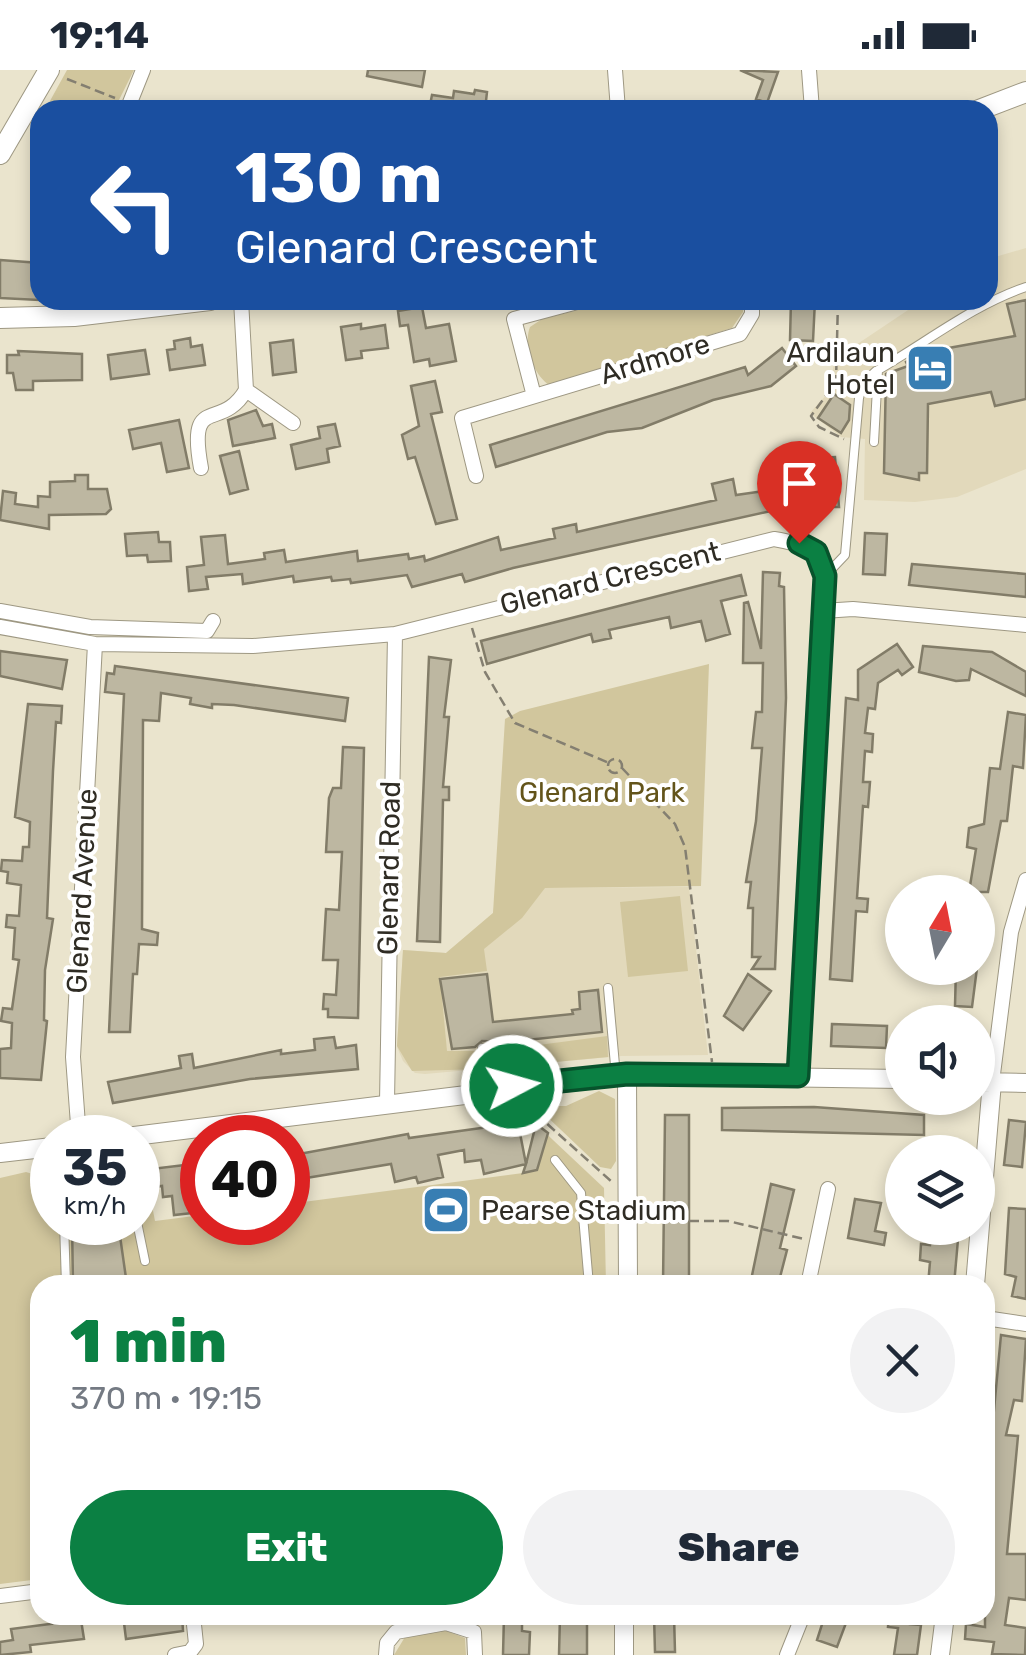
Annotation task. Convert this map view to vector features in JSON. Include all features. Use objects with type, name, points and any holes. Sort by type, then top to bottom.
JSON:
[{"type":"main road","points":[[37,100],[55,73]]},
{"type":"main road","points":[[998,103],[1026,92]]},
{"type":"main road","points":[[0,154],[30,110]]},
{"type":"main road","points":[[0,318],[125,310]]},
{"type":"street","points":[[131,100],[143,70]]},
{"type":"street","points":[[615,70],[617,100]]},
{"type":"street","points":[[809,70],[811,100]]},
{"type":"street","points":[[202,468],[195,433],[198,424],[241,399],[246,390],[242,310]]},
{"type":"street","points":[[534,396],[514,320],[550,310]]},
{"type":"street","name":"Ardmore","points":[[476,476],[462,418],[740,334],[752,310]]},
{"type":"street","points":[[246,390],[293,423]]},
{"type":"street","name":"Glenard Crescent","points":[[0,627],[95,644],[252,646],[394,634],[468,612],[774,539],[799,543],[816,552],[825,576]]},
{"type":"street","points":[[798,1076],[825,576]]},
{"type":"street","points":[[823,611],[854,609],[1026,626]]},
{"type":"street","points":[[0,612],[132,630],[188,633],[206,630],[213,621]]},
{"type":"street","name":"Glenard Road","points":[[386,1102],[394,634]]},
{"type":"street","name":"Glenard Avenue","points":[[77,1115],[73,1057],[95,644]]},
{"type":"street","points":[[995,1026],[1026,880]]},
{"type":"street","points":[[160,1132],[386,1102],[516,1092],[621,1075],[712,1073],[885,1079]]},
{"type":"street","points":[[621,1075],[628,1275]]},
{"type":"street","points":[[995,1082],[1026,1083]]},
{"type":"street","points":[[975,1275],[983,1115]]},
{"type":"street","points":[[0,1153],[30,1150]]},
{"type":"street","points":[[810,1275],[828,1190]]},
{"type":"street","points":[[995,1319],[1026,1324]]},
{"type":"street","points":[[0,1596],[30,1592]]},
{"type":"street","points":[[175,1655],[190,1652],[196,1644],[194,1625]]},
{"type":"street","points":[[386,1655],[396,1632],[435,1625]]},
{"type":"street","points":[[452,1625],[474,1632],[475,1655]]},
{"type":"street","points":[[624,1625],[624,1655]]},
{"type":"street","points":[[787,1655],[799,1625]]},
{"type":"street","points":[[940,1655],[943,1625]]},
{"type":"lane","points":[[998,297],[1026,287]]},
{"type":"lane","points":[[825,576],[846,555],[863,384],[878,370],[937,338],[975,310]]},
{"type":"lane","points":[[874,442],[878,370]]},
{"type":"lane","points":[[608,988],[621,1075]]},
{"type":"lane","points":[[482,1048],[510,1050],[516,1092]]},
{"type":"lane","points":[[555,1160],[582,1193],[587,1275]]},
{"type":"lane","points":[[65,1245],[66,1275]]},
{"type":"lane","points":[[142,1245],[145,1262]]},
{"type":"path","points":[[55,73],[116,100]]},
{"type":"path","points":[[838,310],[836,382],[811,420],[838,439],[857,441]]},
{"type":"path","points":[[468,612],[485,672],[515,723],[609,763],[620,760],[622,768],[666,813],[685,847],[698,921],[712,1073]]},
{"type":"path","points":[[609,763],[611,772],[622,768]]},
{"type":"path","points":[[516,1092],[597,1170],[628,1190]]},
{"type":"path","points":[[628,1221],[728,1221],[815,1242]]},
{"type":"shaded area","name":"Ardilaun Hotel","points":[[1026,248],[1026,469],[957,497],[915,502],[864,500],[865,439],[841,437],[810,413],[828,393],[835,359],[908,310],[998,310],[998,256]]},
{"type":"shaded area","points":[[689,887],[708,1055],[621,1056],[425,1074],[415,1073],[403,1061],[397,1047],[403,950],[446,953],[493,913],[498,888]]},
{"type":"green space","points":[[67,70],[134,70],[119,100],[50,100]]},
{"type":"green space","points":[[579,310],[743,310],[732,328],[549,385],[534,367],[529,350],[530,327],[542,319]]},
{"type":"green space","name":"Glenard Park","points":[[709,664],[701,886],[545,888],[522,918],[484,949],[487,971],[440,977],[447,1051],[479,1051],[483,1069],[412,1071],[397,1046],[403,950],[446,953],[493,913],[505,719],[520,711]]},
{"type":"green space","points":[[680,896],[688,971],[628,977],[620,902]]},
{"type":"green space","points":[[607,1036],[608,1057],[523,1065],[522,1056],[531,1046]]},
{"type":"green space","points":[[599,1091],[615,1099],[616,1161],[611,1169],[600,1167],[540,1110],[544,1106],[566,1106]]},
{"type":"green space","name":"Pearse Stadium","points":[[536,1124],[604,1188],[606,1275],[30,1275],[30,1580],[0,1584],[0,1178],[30,1173],[30,1245],[160,1245],[160,1220],[180,1218],[180,1245],[310,1245],[310,1201],[523,1173]]},
{"type":"green space","points":[[444,1630],[465,1638],[466,1655],[394,1655],[405,1637]]},
{"type":"building","points":[[368,70],[425,70],[422,87],[367,76]]},
{"type":"building","points":[[740,70],[778,72],[768,100],[756,99],[763,80]]},
{"type":"building","points":[[475,90],[487,92],[486,100],[431,100],[432,95],[453,98],[454,91],[474,94]]},
{"type":"building","points":[[0,260],[30,262],[30,300],[0,298]]},
{"type":"building","points":[[1026,300],[1026,399],[995,406],[991,392],[928,404],[927,473],[919,473],[919,480],[884,473],[886,374],[908,366],[906,362],[921,353],[1015,336],[1007,304]]},
{"type":"building","points":[[423,310],[426,328],[449,324],[456,361],[430,366],[429,359],[414,362],[408,325],[400,326],[398,311]]},
{"type":"building","points":[[791,310],[815,310],[813,341],[790,340]]},
{"type":"building","points":[[361,324],[361,329],[385,325],[388,348],[361,351],[362,358],[346,360],[341,327]]},
{"type":"building","points":[[190,338],[191,347],[202,345],[205,365],[170,370],[167,350],[175,349],[174,341]]},
{"type":"building","points":[[293,340],[296,372],[273,375],[270,343]]},
{"type":"building","points":[[782,348],[796,366],[771,386],[713,400],[642,428],[607,432],[496,467],[490,445],[745,367],[748,375]]},
{"type":"building","points":[[145,350],[149,374],[111,379],[108,355]]},
{"type":"building","points":[[18,351],[82,354],[82,380],[33,381],[33,390],[16,390],[13,373],[7,373],[7,355],[19,355]]},
{"type":"building","points":[[435,381],[442,412],[431,414],[457,519],[436,524],[415,457],[408,459],[402,435],[419,426],[411,386]]},
{"type":"building","points":[[834,394],[850,405],[849,420],[841,433],[818,418]]},
{"type":"building","points":[[256,410],[263,426],[272,424],[275,438],[233,446],[228,420]]},
{"type":"building","points":[[179,420],[189,468],[167,472],[161,443],[133,449],[129,430]]},
{"type":"building","points":[[335,424],[340,446],[327,449],[329,462],[296,469],[291,445],[320,438],[318,427]]},
{"type":"building","points":[[239,451],[248,489],[230,494],[220,456]]},
{"type":"building","points":[[835,457],[839,507],[789,507],[465,582],[462,574],[412,587],[407,575],[351,583],[350,579],[332,581],[331,577],[294,582],[293,576],[243,584],[242,574],[206,577],[208,589],[189,591],[187,567],[204,565],[201,537],[225,535],[228,564],[265,559],[264,553],[284,550],[286,562],[357,551],[358,561],[408,554],[409,559],[424,556],[425,561],[498,537],[501,550],[555,538],[553,529],[576,524],[577,532],[716,500],[712,484],[733,479],[736,495],[819,483],[817,458]]},
{"type":"building","points":[[75,475],[88,475],[88,489],[107,489],[111,509],[106,514],[49,515],[49,529],[0,520],[3,491],[16,493],[15,504],[38,507],[38,496],[50,497],[50,482],[75,481]]},
{"type":"building","points":[[158,532],[159,542],[170,542],[171,561],[148,562],[147,555],[127,556],[125,534]]},
{"type":"building","points":[[865,533],[887,534],[885,575],[863,574]]},
{"type":"building","points":[[912,564],[1026,574],[1026,597],[909,585]]},
{"type":"building","points":[[763,572],[780,573],[779,586],[784,587],[786,698],[775,969],[752,969],[760,957],[752,957],[753,908],[748,908],[751,882],[746,882],[762,748],[752,748],[756,712],[762,712],[763,663],[743,663],[744,603],[748,602],[761,649]]},
{"type":"building","points":[[741,575],[746,595],[721,601],[730,634],[706,641],[701,621],[671,628],[669,617],[609,630],[611,638],[593,642],[591,634],[487,664],[481,641]]},
{"type":"building","points":[[897,644],[913,667],[902,675],[898,670],[878,683],[875,709],[868,708],[865,733],[873,734],[872,752],[865,751],[863,782],[870,782],[868,807],[863,806],[857,898],[868,899],[867,912],[856,911],[852,981],[830,979],[846,698],[858,700],[858,670]]},
{"type":"building","points":[[923,646],[992,652],[1026,672],[1026,696],[971,669],[969,680],[956,681],[919,672]]},
{"type":"building","points":[[0,651],[67,660],[62,689],[0,676]]},
{"type":"building","points":[[429,657],[451,660],[444,717],[449,717],[443,787],[449,787],[449,800],[443,800],[440,942],[417,941]]},
{"type":"building","points":[[115,666],[348,698],[345,721],[234,705],[212,704],[212,708],[190,704],[191,698],[161,693],[159,721],[143,720],[142,929],[158,933],[157,945],[139,944],[130,1032],[109,1032],[124,694],[105,692],[107,673],[114,674]]},
{"type":"building","points":[[28,704],[62,706],[61,723],[56,722],[53,771],[47,918],[53,919],[45,970],[47,1021],[41,1080],[0,1078],[0,1049],[11,1048],[12,1023],[1,1021],[3,1008],[12,1009],[19,960],[13,959],[15,928],[6,927],[7,915],[19,916],[21,885],[7,883],[8,872],[1,871],[2,860],[22,861],[23,847],[29,847],[30,822],[15,817]]},
{"type":"building","points":[[1008,712],[1026,715],[1023,768],[1013,766],[1007,821],[1001,821],[991,875],[972,875],[976,849],[967,847],[969,828],[984,824],[990,768],[1000,769]]},
{"type":"building","points":[[343,747],[364,748],[358,1018],[328,1017],[328,1009],[323,1009],[324,994],[336,995],[338,960],[323,960],[326,909],[339,910],[342,852],[326,852],[329,798],[333,788],[341,788]]},
{"type":"building","points":[[487,974],[493,1022],[573,1014],[572,1010],[580,1009],[579,992],[598,990],[602,1032],[482,1041],[475,1047],[452,1049],[440,979]]},
{"type":"building","points":[[748,974],[771,991],[743,1030],[724,1016]]},
{"type":"building","points":[[956,985],[975,985],[972,1005],[955,1005]]},
{"type":"building","points":[[832,1024],[885,1026],[885,1048],[831,1046]]},
{"type":"building","points":[[334,1037],[336,1048],[356,1045],[358,1069],[250,1079],[113,1103],[108,1082],[181,1068],[179,1056],[192,1054],[194,1068],[281,1050],[281,1054],[315,1050],[314,1039]]},
{"type":"building","points":[[814,1107],[924,1115],[924,1135],[722,1130],[722,1108]]},
{"type":"building","points":[[665,1115],[689,1115],[689,1275],[663,1275]]},
{"type":"building","points":[[1009,1120],[1026,1122],[1022,1167],[1004,1165]]},
{"type":"building","points":[[518,1123],[526,1164],[484,1174],[481,1160],[465,1162],[464,1150],[438,1155],[443,1177],[418,1183],[416,1177],[395,1182],[391,1164],[310,1177],[310,1152],[408,1134],[409,1138]]},
{"type":"building","points":[[536,1124],[548,1133],[537,1170],[523,1173]]},
{"type":"building","points":[[180,1166],[180,1214],[174,1215],[172,1196],[163,1197],[160,1168]]},
{"type":"building","points":[[771,1184],[794,1190],[780,1248],[787,1250],[781,1275],[752,1275]]},
{"type":"building","points":[[855,1199],[881,1203],[875,1231],[885,1233],[884,1245],[848,1238]]},
{"type":"building","points":[[1009,1208],[1026,1209],[1026,1299],[1012,1296],[1016,1277],[1005,1274]]},
{"type":"building","points":[[72,1245],[121,1245],[126,1275],[73,1275]]},
{"type":"building","points":[[921,1245],[958,1245],[955,1275],[929,1275],[930,1262],[920,1260]]},
{"type":"building","points":[[1001,1335],[1026,1339],[1022,1401],[1014,1400],[1006,1435],[1018,1436],[1007,1554],[1026,1554],[1026,1600],[1009,1598],[1005,1625],[1026,1628],[1025,1655],[992,1654],[994,1642],[965,1639],[966,1625],[995,1625],[995,1399]]},
{"type":"building","points":[[82,1625],[84,1639],[30,1645],[31,1652],[0,1655],[0,1642],[13,1640],[11,1629]]},
{"type":"building","points":[[124,1625],[183,1625],[183,1631],[126,1639]]},
{"type":"building","points":[[504,1625],[522,1625],[522,1631],[530,1632],[529,1655],[503,1655]]},
{"type":"building","points":[[560,1625],[587,1625],[587,1655],[559,1655]]},
{"type":"building","points":[[654,1625],[674,1625],[675,1652],[655,1652]]},
{"type":"building","points":[[822,1625],[845,1625],[837,1647],[817,1640]]},
{"type":"building","points":[[921,1625],[917,1655],[894,1655],[898,1628],[888,1627]]},
{"type":"place","name":"Ardilaun Hotel","points":[[930,368]]},
{"type":"place","name":"Pearse Stadium","points":[[446,1210]]},
{"type":"route","points":[[512,1086],[627,1074],[798,1076],[825,576],[816,552],[799,543]]}]
